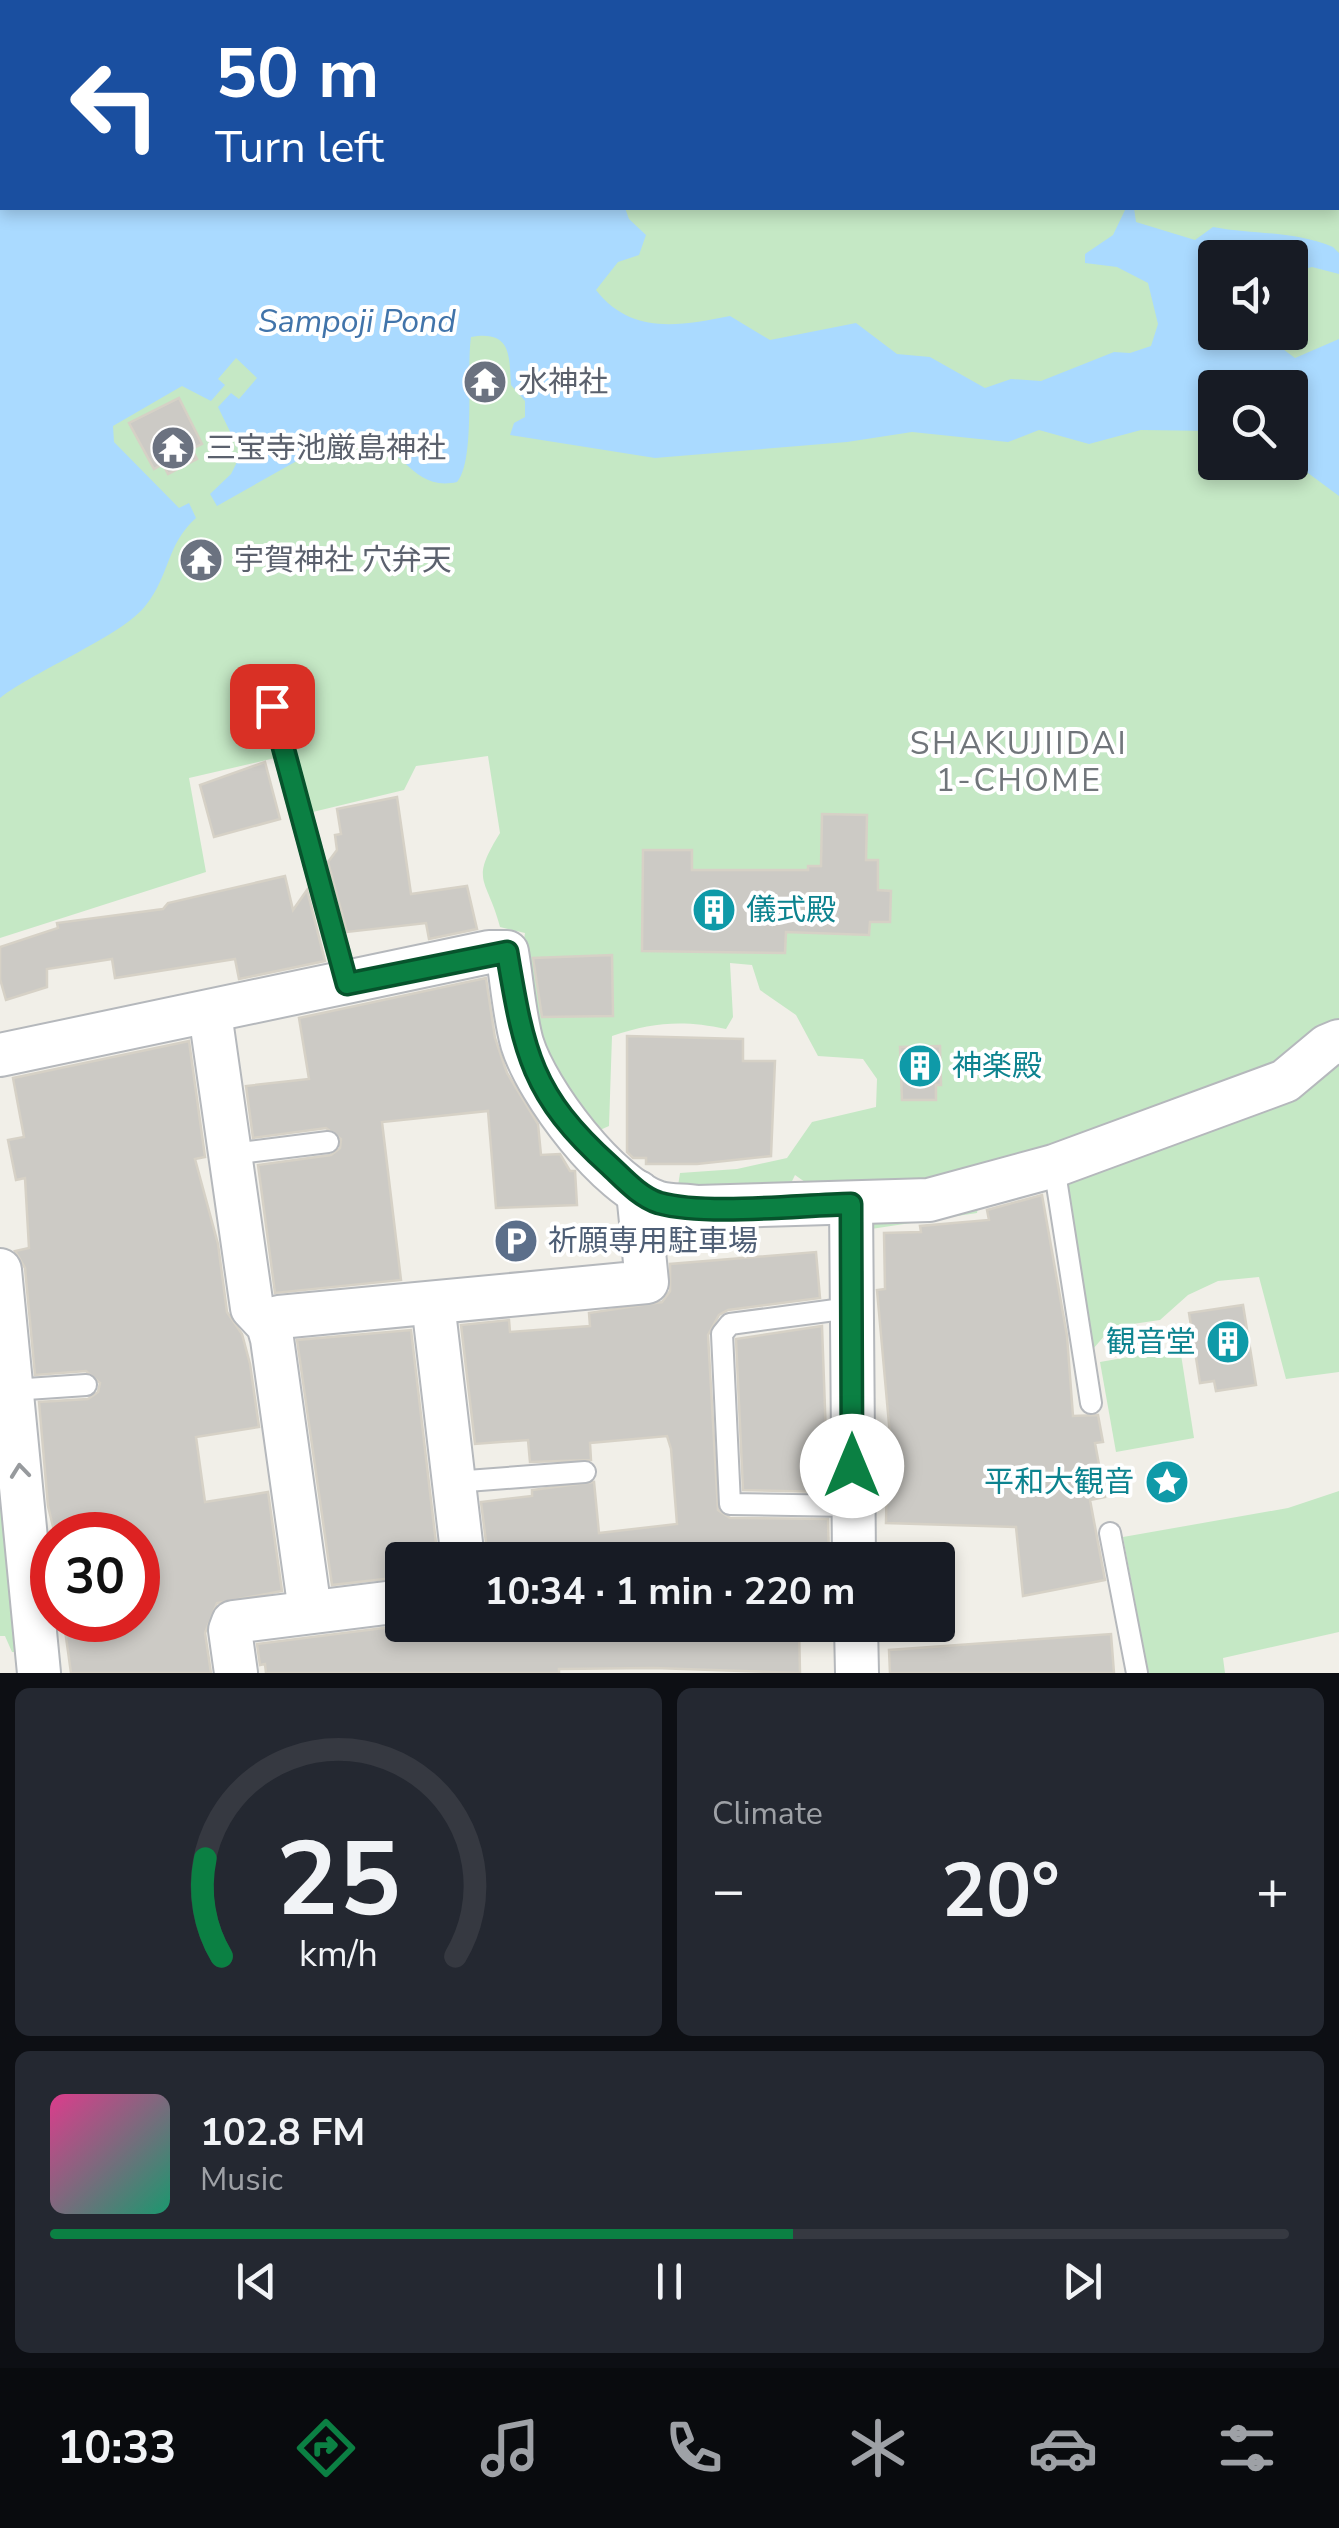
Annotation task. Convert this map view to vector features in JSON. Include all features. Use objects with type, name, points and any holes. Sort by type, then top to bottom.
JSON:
[{"type":"street","points":[[0,1055],[507,952],[522,1042],[544,1094],[572,1132],[638,1192],[658,1203],[697,1206],[930,1200],[1054,1166],[1284,1081],[1326,1046],[1339,1041]]},
{"type":"street","points":[[210,1013],[252,1308],[268,1325],[310,1611]]},
{"type":"street","points":[[268,1325],[278,1317],[646,1282],[638,1192]]},
{"type":"street","points":[[851,1204],[853,1542]]},
{"type":"street","points":[[0,1272],[39,1673]]},
{"type":"street","points":[[433,1303],[461,1542]]},
{"type":"street","points":[[236,1673],[234,1622],[385,1604]]},
{"type":"street","points":[[856,1642],[857,1673]]},
{"type":"lane","points":[[266,684],[347,984]]},
{"type":"lane","points":[[232,1154],[328,1142]]},
{"type":"lane","points":[[1054,1166],[1091,1403]]},
{"type":"lane","points":[[850,1308],[730,1324],[722,1334],[730,1504],[852,1506]]},
{"type":"lane","points":[[12,1390],[86,1385]]},
{"type":"lane","points":[[454,1482],[584,1472]]},
{"type":"lane","points":[[1110,1533],[1137,1673]]},
{"type":"green space","points":[[0,210],[1339,210],[1339,1372],[1286,1379],[1259,1277],[1218,1281],[1188,1295],[1160,1320],[1112,1327],[1093,1349],[1065,1170],[980,1196],[977,1213],[871,1229],[795,1175],[785,1196],[678,1186],[680,1173],[737,1169],[787,1158],[812,1122],[876,1107],[877,1079],[863,1059],[818,1056],[796,1015],[760,990],[752,965],[730,963],[733,1017],[726,1029],[669,1024],[612,1036],[609,1126],[600,1130],[546,1062],[526,1021],[521,968],[525,933],[500,927],[484,880],[485,862],[500,833],[488,756],[416,766],[404,790],[292,817],[275,758],[189,778],[206,872],[0,938]]},
{"type":"green space","points":[[1180,1348],[1194,1438],[1116,1452],[1100,1362]]},
{"type":"green space","points":[[1339,1491],[1339,1632],[1223,1658],[1225,1673],[1148,1673],[1123,1537],[1288,1508]]},
{"type":"green space","points":[[12,1509],[25,1652],[12,1652],[5,1636],[0,1636],[0,1510]]},
{"type":"water","name":"Sampoji Pond","points":[[0,210],[626,210],[629,219],[646,235],[639,255],[618,262],[596,290],[625,314],[657,324],[730,316],[770,340],[856,323],[897,354],[930,357],[985,388],[1011,379],[1041,381],[1114,352],[1130,353],[1151,346],[1158,324],[1148,283],[1117,267],[1085,263],[1085,254],[1113,235],[1125,210],[1134,210],[1136,222],[1195,240],[1213,227],[1302,238],[1333,247],[1339,253],[1339,274],[1308,268],[1308,240],[1198,240],[1198,350],[1284,350],[1295,358],[1339,339],[1339,496],[1308,473],[1308,370],[1198,370],[1198,431],[1141,430],[1089,444],[1039,430],[1008,442],[912,432],[847,442],[655,458],[510,435],[514,423],[525,417],[525,401],[511,385],[506,348],[494,337],[484,336],[471,337],[467,455],[457,482],[429,480],[366,436],[318,449],[217,506],[210,494],[231,474],[241,454],[218,407],[231,393],[239,399],[257,378],[236,358],[218,379],[225,385],[211,401],[182,386],[113,426],[114,442],[179,508],[189,503],[196,518],[179,539],[154,594],[135,617],[0,698]]},
{"type":"building","points":[[179,398],[202,444],[192,449],[197,459],[168,474],[163,464],[154,469],[129,423]]},
{"type":"building","points":[[265,762],[280,819],[214,837],[200,785]]},
{"type":"building","points":[[397,797],[411,894],[467,886],[477,929],[429,939],[426,923],[347,932],[328,862],[337,850],[335,835],[341,834],[337,809]]},
{"type":"building","points":[[822,814],[867,815],[866,860],[878,860],[878,890],[891,891],[890,922],[870,922],[869,935],[786,932],[785,953],[642,951],[643,850],[692,850],[692,870],[808,870],[808,866],[821,866]]},
{"type":"building","points":[[285,876],[293,910],[307,890],[325,961],[239,979],[235,959],[115,978],[112,959],[47,969],[47,987],[6,1000],[0,979],[0,947],[58,928],[57,923],[163,909],[168,903]]},
{"type":"building","points":[[612,955],[613,1016],[542,1017],[533,958]]},
{"type":"building","points":[[486,978],[495,1038],[507,1073],[538,1124],[541,1155],[560,1154],[570,1171],[575,1171],[577,1205],[496,1208],[488,1111],[382,1122],[401,1280],[275,1293],[258,1165],[331,1155],[340,1148],[341,1139],[326,1128],[253,1138],[246,1086],[309,1079],[299,1018]]},
{"type":"building","points":[[627,1036],[743,1039],[743,1061],[775,1061],[771,1156],[697,1164],[646,1164],[646,1158],[633,1158],[627,1152]]},
{"type":"building","points":[[189,1041],[205,1157],[195,1159],[218,1244],[227,1312],[242,1334],[250,1364],[259,1427],[196,1437],[205,1502],[268,1492],[282,1591],[217,1603],[205,1633],[211,1673],[71,1673],[67,1642],[160,1642],[160,1512],[49,1512],[39,1402],[88,1399],[98,1392],[100,1383],[86,1371],[35,1375],[25,1268],[15,1251],[29,1248],[25,1178],[16,1180],[8,1140],[24,1137],[13,1078]]},
{"type":"building","name":"神楽殿","points":[[940,1046],[941,1085],[936,1085],[936,1100],[902,1100],[900,1047]]},
{"type":"building","points":[[1042,1195],[1067,1336],[1073,1416],[1098,1415],[1103,1442],[1095,1443],[1105,1497],[1090,1500],[1105,1580],[1023,1596],[1016,1527],[886,1523],[887,1469],[893,1469],[877,1290],[885,1289],[884,1233],[921,1232],[920,1226],[989,1220],[987,1210]]},
{"type":"building","points":[[816,1252],[820,1298],[728,1310],[719,1315],[708,1335],[718,1510],[730,1518],[828,1519],[829,1542],[486,1542],[481,1502],[594,1482],[599,1533],[677,1524],[667,1436],[590,1443],[591,1460],[530,1462],[528,1440],[475,1444],[461,1325],[509,1320],[510,1332],[590,1326],[589,1313],[662,1302],[670,1291],[670,1264]]},
{"type":"building","name":"観音堂","points":[[1243,1305],[1256,1385],[1216,1391],[1214,1381],[1200,1383],[1189,1313]]},
{"type":"building","points":[[822,1326],[828,1492],[743,1490],[736,1339]]},
{"type":"building","points":[[411,1330],[436,1542],[385,1542],[385,1579],[332,1585],[297,1340]]},
{"type":"building","points":[[385,1628],[385,1642],[799,1642],[800,1673],[654,1668],[559,1669],[559,1673],[266,1673],[265,1664],[260,1665],[257,1644]]},
{"type":"building","points":[[1111,1634],[1114,1673],[890,1673],[889,1650]]},
{"type":"place","name":"水神社","points":[[485,382]]},
{"type":"place","name":"三宝寺池厳島神社","points":[[173,448]]},
{"type":"place","name":"宇賀神社 穴弁天","points":[[201,560]]},
{"type":"place","name":"儀式殿","points":[[714,910]]},
{"type":"place","name":"神楽殿","points":[[920,1066]]},
{"type":"place","name":"祈願専用駐車場","points":[[516,1241]]},
{"type":"place","name":"観音堂","points":[[1228,1342]]},
{"type":"place","name":"平和大観音","points":[[1167,1482]]},
{"type":"district","name":"SHAKUJIIDAI 1-CHOME","points":[[1019,762]]},
{"type":"route","points":[[272,706],[347,984],[489,952],[507,952],[522,1042],[544,1094],[572,1132],[638,1192],[658,1203],[697,1206],[851,1204],[852,1466]]}]
